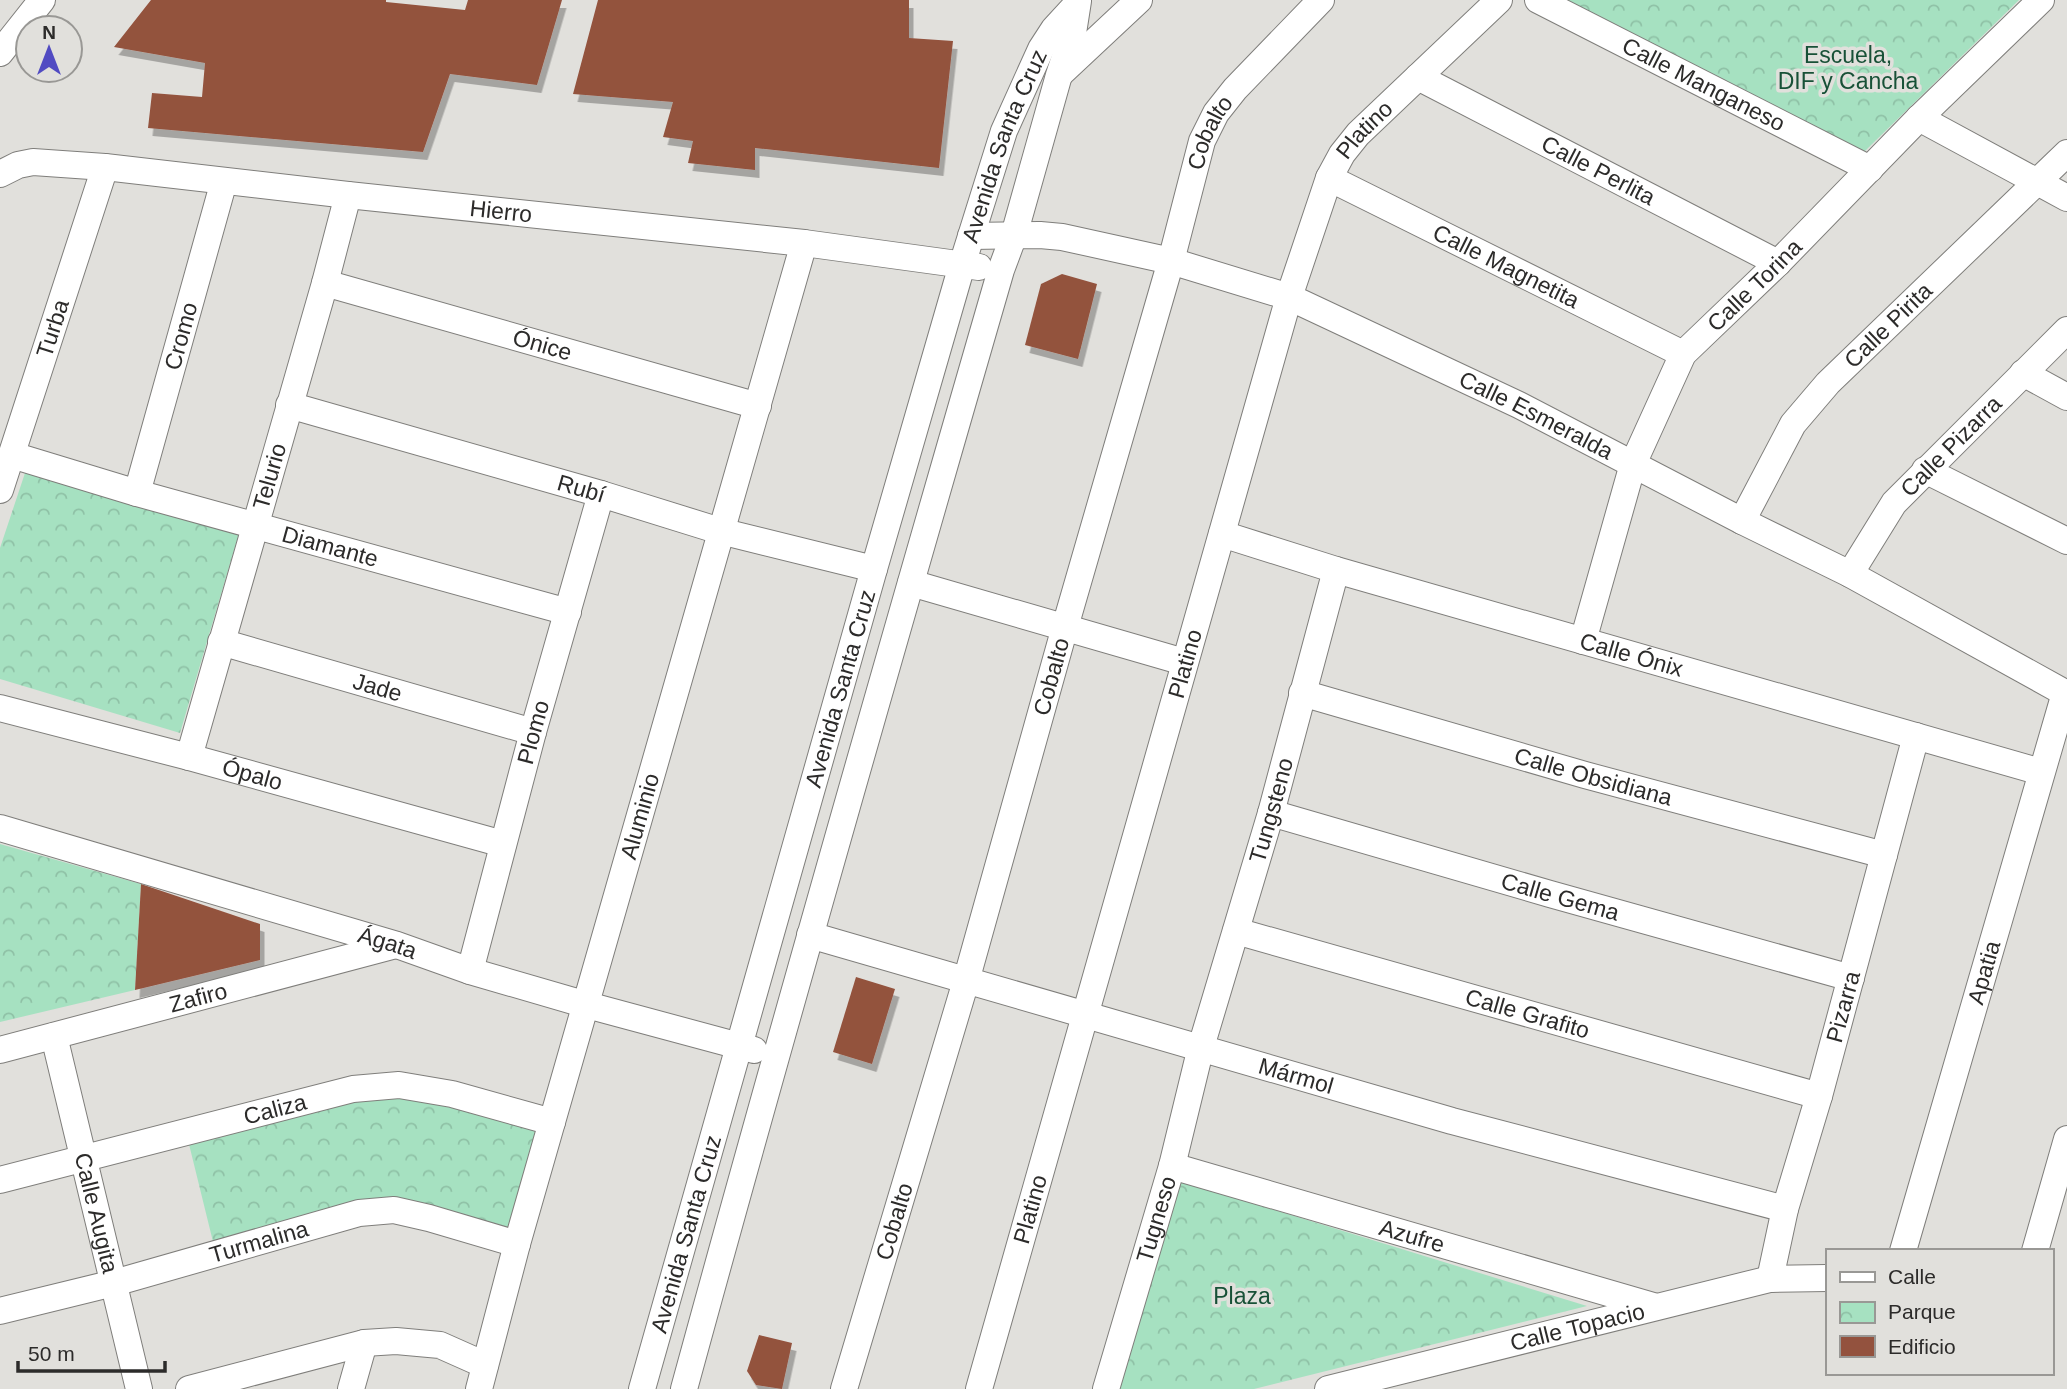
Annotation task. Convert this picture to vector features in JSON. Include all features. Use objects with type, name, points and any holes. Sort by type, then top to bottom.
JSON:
[{"type":"street","points":[[0,54],[43,0]]},
{"type":"street","points":[[1013,109],[1059,75],[1075,34],[1139,0]]},
{"type":"street","name":"Cobalto","points":[[844,1389],[966,981],[1171,261],[1202,141],[1216,113],[1261,60],[1321,0]]},
{"type":"street","name":"Platino","points":[[979,1389],[1289,297],[1329,178],[1342,154],[1358,134],[1499,0]]},
{"type":"street","name":"Calle Manganeso","points":[[1538,0],[1870,169]]},
{"type":"street","name":"Calle Torina","points":[[1583,641],[1633,464],[1683,354],[2041,0]]},
{"type":"street","name":"Avenida Santa Cruz","points":[[642,1389],[874,569],[962,265],[1004,131],[1041,49],[1075,34],[1078,2]]},
{"type":"street","name":"Avenida Santa Cruz","points":[[684,1389],[775,1057],[1059,75]]},
{"type":"street","name":"Calle Perlita","points":[[1418,77],[1778,263]]},
{"type":"street","points":[[1919,118],[2067,198]]},
{"type":"street","name":"Calle Pirita","points":[[1742,522],[1793,425],[1828,383],[2067,153]]},
{"type":"street","name":"Hierro","points":[[0,174],[18,165],[33,162],[105,167],[804,243],[1001,271]]},
{"type":"street","name":"Turba","points":[[0,490],[105,167]]},
{"type":"street","name":"Calle Magnetita","points":[[1329,178],[1683,354]]},
{"type":"street","name":"Cromo","points":[[137,493],[225,181]]},
{"type":"street","name":"Telurio","points":[[189,757],[348,195]]},
{"type":"street","name":"Calle Esmeralda","points":[[971,236],[1062,237],[1171,261],[1289,297],[1520,405],[1742,522],[1850,574],[2066,693]]},
{"type":"street","name":"Aluminio","points":[[482,1377],[517,1244],[804,243]]},
{"type":"street","name":"Ónice","points":[[325,284],[758,406]]},
{"type":"street","name":"Calle Pizarra","points":[[1850,574],[1894,503],[2067,330]]},
{"type":"street","points":[[2023,373],[2067,397]]},
{"type":"street","name":"Rubí","points":[[289,405],[601,494],[720,531],[874,569]]},
{"type":"street","name":"Diamante","points":[[12,455],[137,493],[568,612]]},
{"type":"street","points":[[1925,470],[2067,541]]},
{"type":"street","name":"Plomo","points":[[470,971],[533,732],[601,494]]},
{"type":"street","name":"Calle Ónix","points":[[1222,534],[1336,570],[2041,772]]},
{"type":"street","name":"Tungsteno","points":[[1201,1047],[1270,813],[1336,570]]},
{"type":"street","points":[[911,583],[1184,662]]},
{"type":"street","name":"Jade","points":[[221,642],[533,732]]},
{"type":"street","name":"Calle Obsidiana","points":[[1302,693],[1585,775],[1884,855]]},
{"type":"street","name":"Apatia","points":[[1904,1249],[2066,693]]},
{"type":"street","name":"Ópalo","points":[[0,708],[503,844]]},
{"type":"street","name":"Pizarra","points":[[1770,1279],[1785,1209],[1852,978],[1916,736]]},
{"type":"street","name":"Calle Gema","points":[[1270,813],[1852,978]]},
{"type":"street","name":"Ágata","points":[[0,828],[397,945],[470,971],[775,1057]]},
{"type":"street","name":"Calle Grafito","points":[[1236,931],[1819,1096]]},
{"type":"street","name":"Mármol","points":[[810,935],[1452,1121],[1785,1209]]},
{"type":"street","name":"Zafiro","points":[[0,1051],[397,945]]},
{"type":"street","name":"Calle Augita","points":[[54,1036],[139,1389]]},
{"type":"street","name":"Tugneso","points":[[1106,1389],[1172,1166],[1201,1047]]},
{"type":"street","name":"Caliza","points":[[0,1180],[353,1089],[399,1085],[452,1094],[552,1122]]},
{"type":"street","points":[[2036,1249],[2067,1139]]},
{"type":"street","name":"Azufre","points":[[1172,1166],[1655,1306]]},
{"type":"street","name":"Turmalina","points":[[0,1311],[114,1283],[359,1213],[394,1210],[517,1244]]},
{"type":"street","name":"Calle Topacio","points":[[1328,1389],[1770,1279],[1826,1278]]},
{"type":"street","points":[[189,1389],[364,1343],[396,1341],[440,1345],[482,1377]]},
{"type":"street","points":[[351,1389],[364,1343]]},
{"type":"green space","name":"Escuela, DIF y Cancha","points":[[1560,0],[2019,0],[1864,152]]},
{"type":"green space","points":[[26,470],[240,530],[180,733],[0,679],[0,548]]},
{"type":"green space","points":[[0,844],[141,884],[135,990],[0,1022]]},
{"type":"green space","points":[[353,1089],[552,1122],[517,1244],[394,1210],[216,1254],[186,1132]]},
{"type":"green space","name":"Plaza","points":[[1177,1180],[1587,1306],[1254,1389],[1118,1389]]},
{"type":"building","points":[[151,0],[386,0],[465,10],[468,0],[562,0],[537,85],[450,74],[423,152],[148,128],[152,93],[202,97],[205,63],[114,47]]},
{"type":"building","points":[[598,0],[909,0],[909,38],[953,41],[939,168],[755,148],[755,170],[688,163],[693,141],[663,137],[673,102],[573,94]]},
{"type":"building","points":[[1062,274],[1097,284],[1078,359],[1025,345],[1041,284]]},
{"type":"building","points":[[141,884],[260,924],[260,960],[135,990]]},
{"type":"building","points":[[856,977],[895,989],[872,1064],[833,1052]]},
{"type":"building","points":[[759,1335],[792,1343],[782,1389],[756,1385],[747,1371]]}]
